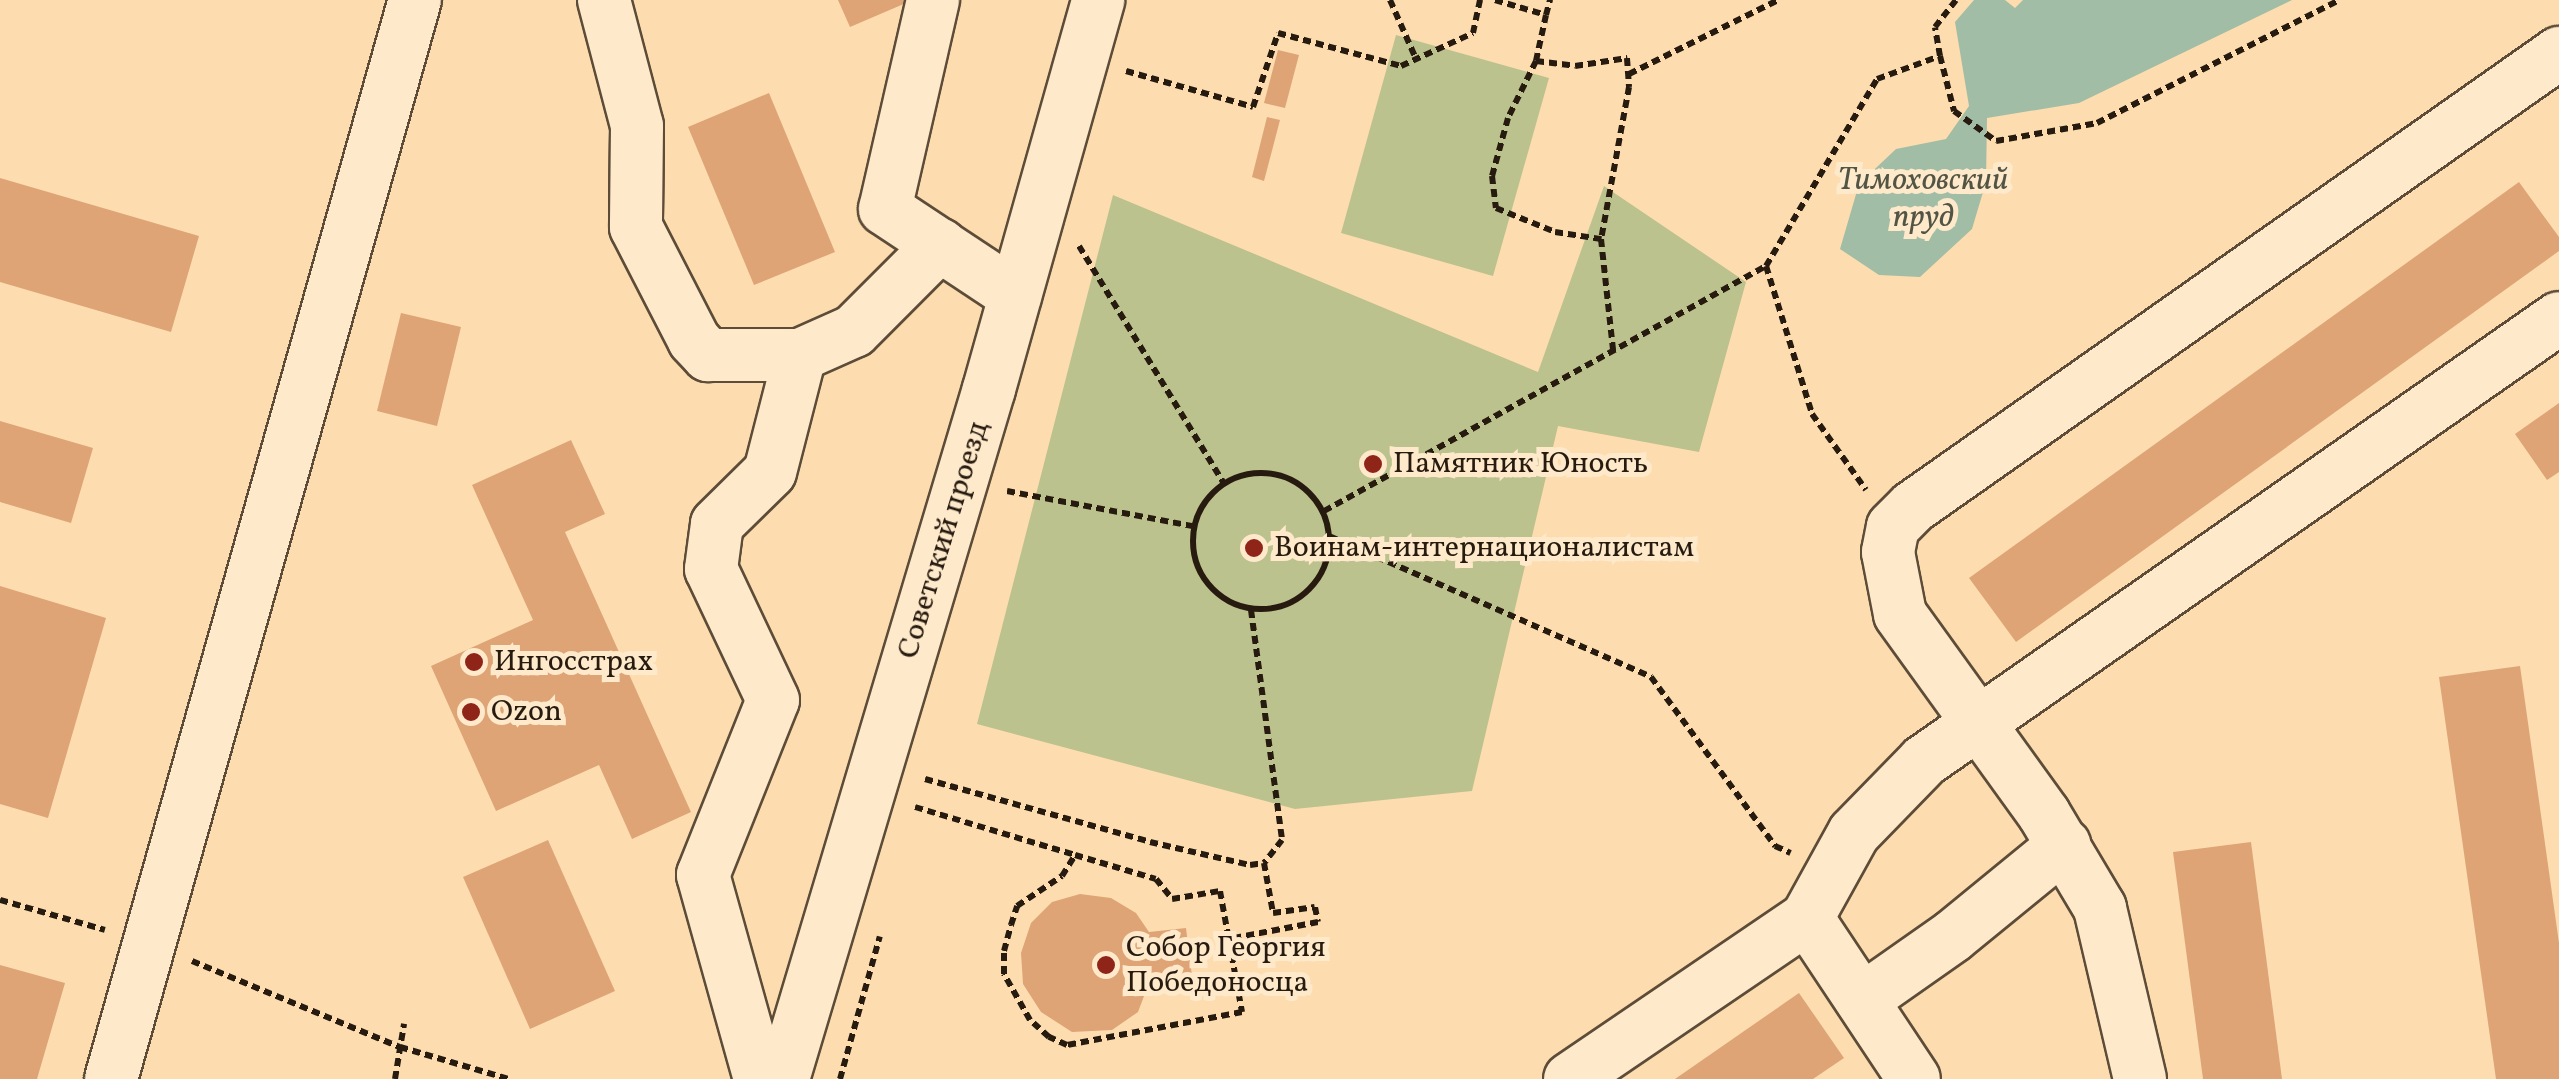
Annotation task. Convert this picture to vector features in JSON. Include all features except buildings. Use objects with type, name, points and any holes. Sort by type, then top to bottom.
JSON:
[{"type":"street","points":[[110,1079],[415,0]]},
{"type":"street","points":[[604,0],[636,126],[636,227],[694,340],[708,356],[800,355],[854,331],[940,245]]},
{"type":"street","points":[[933,0],[886,208],[1015,295]]},
{"type":"street","name":"Советский проезд","points":[[784,1079],[1098,0]]},
{"type":"street","points":[[2140,1079],[2100,908],[2064,845],[1900,614],[1888,552],[1893,527],[1912,507],[2559,53]]},
{"type":"street","points":[[1570,1079],[1807,918],[1854,833],[1924,761],[2559,318]]},
{"type":"street","points":[[760,1079],[703,875],[773,700],[711,569],[717,524],[770,472],[800,355]]},
{"type":"street","points":[[1862,1000],[1953,936],[2064,845]]},
{"type":"street","points":[[1807,918],[1914,1079]]},
{"type":"path","points":[[1390,0],[1416,60]]},
{"type":"path","points":[[1120,69],[1253,107],[1278,34],[1401,66],[1473,32],[1480,0]]},
{"type":"path","points":[[1496,0],[1546,15]]},
{"type":"path","points":[[1550,0],[1536,61],[1508,118],[1492,176],[1496,208],[1555,232],[1601,239]]},
{"type":"path","points":[[1628,74],[1778,0]]},
{"type":"path","points":[[1956,0],[1935,27],[1954,111],[1996,142],[2097,123],[2339,0]]},
{"type":"path","points":[[1324,510],[1766,266],[1877,79],[1940,56]]},
{"type":"path","points":[[1536,61],[1575,66],[1627,58],[1628,74],[1601,239],[1614,350]]},
{"type":"path","points":[[1075,239],[1224,484]]},
{"type":"path","points":[[1766,266],[1812,414],[1893,527]]},
{"type":"path","points":[[1253,471],[1295,480],[1324,510],[1331,547],[1318,582],[1288,605],[1251,610],[1217,594],[1195,564],[1192,526],[1214,490],[1253,471]]},
{"type":"path","points":[[1005,490],[1192,526]]},
{"type":"path","points":[[1329,536],[1651,677],[1775,846],[1834,871]]},
{"type":"path","points":[[924,778],[1150,842],[1250,865],[1264,863],[1282,840],[1251,610]]},
{"type":"path","points":[[915,807],[1076,855],[1156,879],[1172,899],[1220,891],[1242,1012],[1066,1044],[1049,1037],[1030,1020],[1004,974],[1004,952],[1017,906],[1062,876],[1076,855]]},
{"type":"path","points":[[1229,939],[1318,922],[1315,907],[1273,913],[1264,863]]},
{"type":"path","points":[[0,900],[149,943],[400,1047],[509,1079]]},
{"type":"path","points":[[395,1079],[404,1024]]},
{"type":"green space","points":[[1396,35],[1549,78],[1493,276],[1341,233]]},
{"type":"green space","points":[[1604,186],[1746,282],[1699,452],[1558,426],[1472,791],[1295,809],[977,724],[1113,195],[1538,372]]},
{"type":"water","name":"Тимоховский пруд","points":[[1974,0],[2005,0],[2015,8],[2023,0],[2292,0],[2079,103],[1987,118],[1986,182],[1972,229],[1920,277],[1879,275],[1840,249],[1859,184],[1896,149],[1946,139],[1969,106],[1955,22]]},
{"type":"place","name":"Памятник Юность","points":[[1373,464]]},
{"type":"place","name":"Воинам-интернационалистам","points":[[1254,548]]},
{"type":"place","name":"Ингосстрах","points":[[474,662]]},
{"type":"place","name":"Ozon","points":[[471,712]]},
{"type":"place","name":"Собор Георгия Победоносца","points":[[1106,965]]}]
